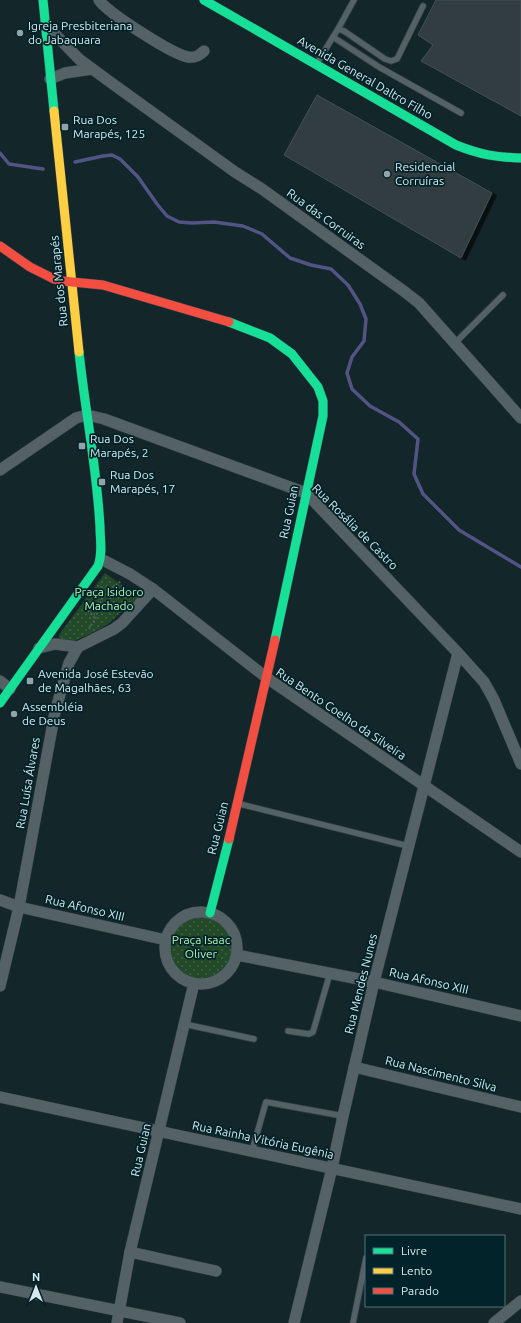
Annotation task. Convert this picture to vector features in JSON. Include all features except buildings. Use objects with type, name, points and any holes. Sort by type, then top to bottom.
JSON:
[{"type":"street","name":"Rua dos Marapés","points":[[43,0],[71,282],[99,514],[100,562]]},
{"type":"street","points":[[99,0],[137,30],[174,52],[189,57],[197,56],[204,51]]},
{"type":"street","name":"Avenida General Daltro Filho","points":[[204,0],[456,145],[476,153],[496,157],[521,158]]},
{"type":"street","name":"Rua das Corruiras","points":[[46,25],[79,59],[92,69],[235,172],[262,189],[419,303],[521,418]]},
{"type":"street","points":[[50,79],[65,73],[92,69]]},
{"type":"street","name":"Rua Guian","points":[[0,246],[15,258],[45,275],[62,281],[86,282],[102,285],[242,326],[270,338],[292,354],[318,387],[323,401],[323,416],[267,678],[238,803],[210,913]]},
{"type":"street","points":[[0,470],[76,418],[87,415]]},
{"type":"street","name":"Rua Rosália de Castro","points":[[87,415],[104,419],[306,493],[484,682],[494,700],[521,764]]},
{"type":"street","points":[[0,703],[10,689],[39,648],[100,562],[130,574],[153,589],[122,623],[114,628],[78,646],[55,644],[39,648]]},
{"type":"street","name":"Rua Bento Coelho da Silveira","points":[[153,589],[267,678],[521,852]]},
{"type":"street","name":"Rua Luísa Álvares","points":[[0,986],[19,907],[55,712],[69,663],[78,646]]},
{"type":"street","name":"Rua Mendes Nunes","points":[[294,1323],[332,1168],[374,982],[458,653]]},
{"type":"street","points":[[0,681],[10,689]]},
{"type":"street","name":"Rua Afonso XIII","points":[[0,900],[19,907],[166,940]]},
{"type":"street","points":[[199,912],[210,913],[220,917],[229,924],[235,934],[238,944],[237,956],[233,966],[225,975],[216,981],[205,984],[194,983],[183,979],[174,972],[168,962],[165,951],[166,940],[170,929],[178,920],[188,914],[199,912]]},
{"type":"street","name":"Rua Afonso XIII","points":[[237,956],[374,982],[521,1016]]},
{"type":"street","name":"Rua Guian","points":[[117,1323],[130,1252],[194,983]]},
{"type":"street","name":"Rua Nascimento Silva","points":[[354,1066],[521,1107]]},
{"type":"street","name":"Rua Rainha Vitória Eugênia","points":[[0,1097],[521,1208]]},
{"type":"street","points":[[130,1252],[216,1271]]},
{"type":"street","points":[[0,1288],[180,1323]]},
{"type":"street","points":[[494,1323],[521,1301]]},
{"type":"lane","points":[[316,65],[354,0]]},
{"type":"lane","points":[[338,29],[344,31],[385,59],[391,61],[397,59],[423,6]]},
{"type":"lane","points":[[333,37],[379,67],[461,113]]},
{"type":"lane","points":[[455,344],[503,295]]},
{"type":"lane","points":[[238,803],[408,846]]},
{"type":"lane","points":[[288,1031],[309,1034],[313,1032],[330,973]]},
{"type":"lane","points":[[184,1024],[254,1039]]},
{"type":"lane","points":[[252,1151],[266,1102],[343,1116]]},
{"type":"lane","points":[[353,1323],[365,1263]]},
{"type":"path","points":[[88,630],[95,619],[103,595],[100,562]]},
{"type":"path","points":[[103,595],[130,574]]},
{"type":"path","points":[[101,603],[137,606]]},
{"type":"green space","name":"Praça Isidoro Machado","points":[[105,573],[138,597],[108,624],[98,630],[70,643],[59,640],[61,632]]},
{"type":"green space","name":"Praça Isaac Oliver","points":[[195,915],[207,915],[224,924],[231,935],[233,947],[231,959],[224,970],[207,979],[195,979],[183,974],[174,965],[169,953],[169,941],[174,929],[183,920]]},
{"type":"waterway","points":[[0,153],[9,164],[43,169]]},
{"type":"waterway","points":[[75,162],[112,155],[120,159],[138,177],[167,216],[179,222],[214,222],[243,226],[262,234],[290,258],[311,265],[331,269],[348,285],[360,304],[366,319],[364,341],[352,357],[347,373],[352,389],[370,406],[399,422],[418,439],[414,474],[423,494],[459,530],[521,567]]},
{"type":"traffic: fast","points":[[43,0],[54,111]]},
{"type":"traffic: fast","points":[[204,0],[456,145],[488,155],[521,158]]},
{"type":"traffic: fast","points":[[229,322],[270,338],[292,354],[318,387],[323,401],[323,416],[275,640]]},
{"type":"traffic: fast","points":[[0,703],[98,566],[100,561],[101,546],[94,461],[79,352]]},
{"type":"traffic: fast","points":[[210,913],[229,839]]},
{"type":"traffic: slow","points":[[54,111],[79,352]]},
{"type":"traffic: jam","points":[[0,246],[30,267],[54,279],[103,285],[229,322]]},
{"type":"traffic: jam","points":[[229,839],[275,640]]},
{"type":"place","name":"Igreja Presbiteriana do Jabaquara","points":[[20,33]]},
{"type":"place","name":"Rua Dos Marapés, 125","points":[[65,127]]},
{"type":"place","name":"Residencial Corruíras","points":[[387,174]]},
{"type":"place","name":"Rua Dos Marapés, 2","points":[[82,446]]},
{"type":"place","name":"Rua Dos Marapés, 17","points":[[102,482]]},
{"type":"place","name":"Avenida José Estevão de Magalhães, 63","points":[[30,681]]},
{"type":"place","name":"Assembléia de Deus","points":[[14,714]]}]
